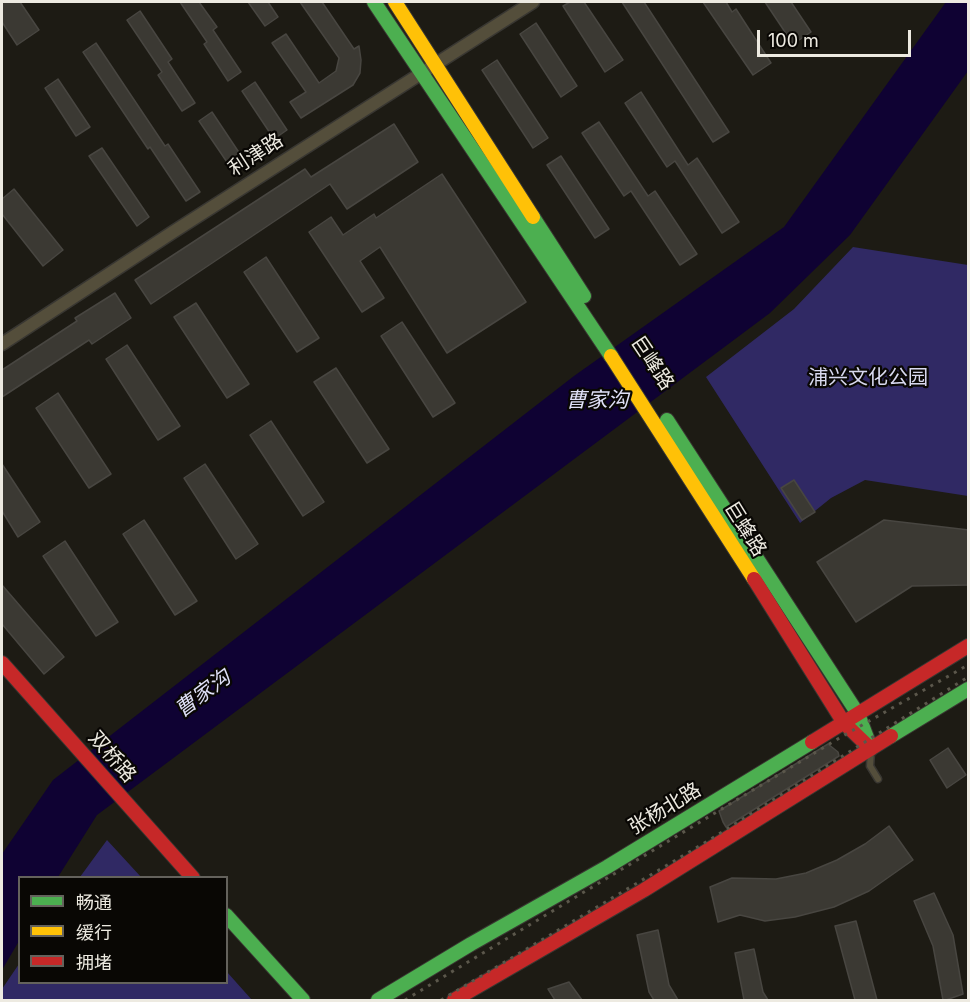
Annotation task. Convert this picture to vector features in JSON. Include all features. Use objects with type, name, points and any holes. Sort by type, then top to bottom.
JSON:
[{"type":"main road","name":"巨峰路","points":[[374,2],[420,74],[596,323]]},
{"type":"main road","name":"巨峰路","points":[[394,2],[596,323],[858,714],[871,749]]},
{"type":"main road","name":"巨蜂路","points":[[670,436],[844,723],[871,749]]},
{"type":"main road","name":"张杨北路","points":[[378,1000],[607,867],[969,646]]},
{"type":"main road","name":"双桥路","points":[[2,663],[191,876]]},
{"type":"main road","points":[[454,1000],[644,890],[969,689]]},
{"type":"main road","points":[[228,917],[303,1000]]},
{"type":"street","name":"利津路","points":[[2,345],[173,232],[532,2]]},
{"type":"lane","points":[[871,749],[870,766],[878,779]]},
{"type":"green space","name":"浦兴文化公园","points":[[853,247],[968,265],[968,496],[865,480],[831,498],[800,523],[706,377],[794,309]]},
{"type":"green space","points":[[107,840],[140,876],[81,876]]},
{"type":"green space","points":[[18,965],[18,984],[228,984],[228,973],[252,1000],[2,1000],[2,989]]},
{"type":"water","name":"曹家沟","points":[[946,2],[968,2],[968,71],[850,235],[770,313],[97,815],[59,876],[18,876],[18,943],[2,970],[2,854],[53,780],[574,376],[784,227]]},
{"type":"building","points":[[2,2],[20,2],[39,30],[17,45],[2,22]]},
{"type":"building","points":[[180,2],[199,2],[217,27],[213,30],[241,72],[228,81],[204,44],[207,42]]},
{"type":"building","points":[[248,2],[268,2],[278,17],[265,26]]},
{"type":"building","points":[[300,2],[322,2],[354,49],[359,46],[361,60],[360,73],[353,85],[301,118],[290,102],[306,92],[272,43],[286,34],[319,83],[336,71],[339,58]]},
{"type":"building","points":[[570,2],[584,2],[623,60],[605,72],[563,6]]},
{"type":"building","points":[[622,2],[644,2],[729,132],[713,142]]},
{"type":"building","points":[[703,2],[726,2],[732,12],[736,9],[771,63],[753,75]]},
{"type":"building","points":[[765,2],[791,2],[811,32],[793,44]]},
{"type":"building","points":[[140,11],[172,59],[168,62],[195,103],[182,111],[158,75],[162,72],[127,20]]},
{"type":"building","points":[[536,23],[577,86],[561,97],[520,34]]},
{"type":"building","points":[[96,43],[165,146],[168,144],[200,192],[186,201],[83,52]]},
{"type":"building","points":[[497,60],[548,138],[533,148],[482,70]]},
{"type":"building","points":[[58,79],[90,127],[76,136],[45,88]]},
{"type":"building","points":[[255,82],[287,130],[274,139],[242,91]]},
{"type":"building","points":[[641,92],[688,165],[697,158],[739,222],[722,233],[675,161],[667,167],[625,103]]},
{"type":"building","points":[[212,112],[244,160],[231,168],[199,121]]},
{"type":"building","points":[[599,122],[648,196],[655,191],[697,254],[680,265],[631,191],[624,196],[582,133]]},
{"type":"building","points":[[394,124],[418,162],[347,209],[330,184],[151,304],[135,280],[305,169],[311,177]]},
{"type":"building","points":[[102,148],[149,217],[137,226],[89,156]]},
{"type":"building","points":[[561,156],[609,229],[595,238],[547,165]]},
{"type":"building","points":[[442,174],[526,302],[447,353],[380,247],[360,261],[384,298],[362,312],[309,232],[331,217],[343,235],[374,214],[376,218]]},
{"type":"building","points":[[14,189],[63,250],[43,266],[2,214],[2,199]]},
{"type":"building","points":[[266,257],[319,338],[297,352],[244,272]]},
{"type":"building","points":[[115,293],[131,318],[92,344],[89,340],[2,397],[2,370],[77,321],[75,318]]},
{"type":"building","points":[[196,303],[249,384],[227,398],[174,317]]},
{"type":"building","points":[[402,322],[455,403],[433,417],[381,336]]},
{"type":"building","points":[[127,345],[180,426],[158,440],[106,359]]},
{"type":"building","points":[[336,368],[389,449],[367,463],[314,382]]},
{"type":"building","points":[[58,393],[111,474],[89,488],[36,408]]},
{"type":"building","points":[[271,421],[324,502],[303,516],[250,435]]},
{"type":"building","points":[[2,464],[40,522],[18,537],[2,511]]},
{"type":"building","points":[[205,464],[258,544],[236,559],[184,478]]},
{"type":"building","points":[[794,480],[815,512],[802,520],[781,488]]},
{"type":"building","points":[[144,520],[197,601],[175,615],[123,534]]},
{"type":"building","points":[[884,520],[969,530],[969,585],[912,586],[856,622],[817,562]]},
{"type":"building","points":[[65,541],[118,622],[96,636],[43,556]]},
{"type":"building","points":[[2,585],[64,657],[44,674],[2,624]]},
{"type":"building","points":[[828,744],[838,752],[839,756],[726,827],[719,811]]},
{"type":"building","points":[[948,748],[966,775],[947,788],[930,760]]},
{"type":"building","points":[[889,826],[913,860],[869,891],[834,907],[795,917],[765,921],[740,915],[718,922],[710,887],[732,878],[776,879],[806,873],[837,860],[865,844]]},
{"type":"building","points":[[934,893],[953,935],[963,994],[946,1000],[943,1000],[933,946],[914,901]]},
{"type":"building","points":[[856,921],[877,1000],[855,1000],[835,926]]},
{"type":"building","points":[[658,930],[669,985],[678,1000],[654,1000],[649,992],[637,935]]},
{"type":"building","points":[[754,949],[763,992],[768,1000],[744,1000],[735,953]]},
{"type":"building","points":[[569,982],[582,1000],[555,1000],[548,989]]},
{"type":"railway","points":[[405,1000],[841,737],[968,665]]},
{"type":"railway","points":[[441,1000],[711,839],[968,677]]},
{"type":"traffic: fast","points":[[374,2],[611,356]]},
{"type":"traffic: fast","points":[[533,217],[584,296]]},
{"type":"traffic: fast","points":[[667,420],[858,714],[869,743]]},
{"type":"traffic: fast","points":[[891,736],[968,689]]},
{"type":"traffic: fast","points":[[378,1000],[607,867],[812,742]]},
{"type":"traffic: fast","points":[[228,917],[303,1000]]},
{"type":"traffic: slow","points":[[395,2],[533,217]]},
{"type":"traffic: slow","points":[[611,356],[754,579]]},
{"type":"traffic: jam","points":[[754,579],[844,723],[871,749]]},
{"type":"traffic: jam","points":[[812,742],[968,646]]},
{"type":"traffic: jam","points":[[2,663],[191,876]]},
{"type":"traffic: jam","points":[[454,1000],[644,890],[891,736]]}]
